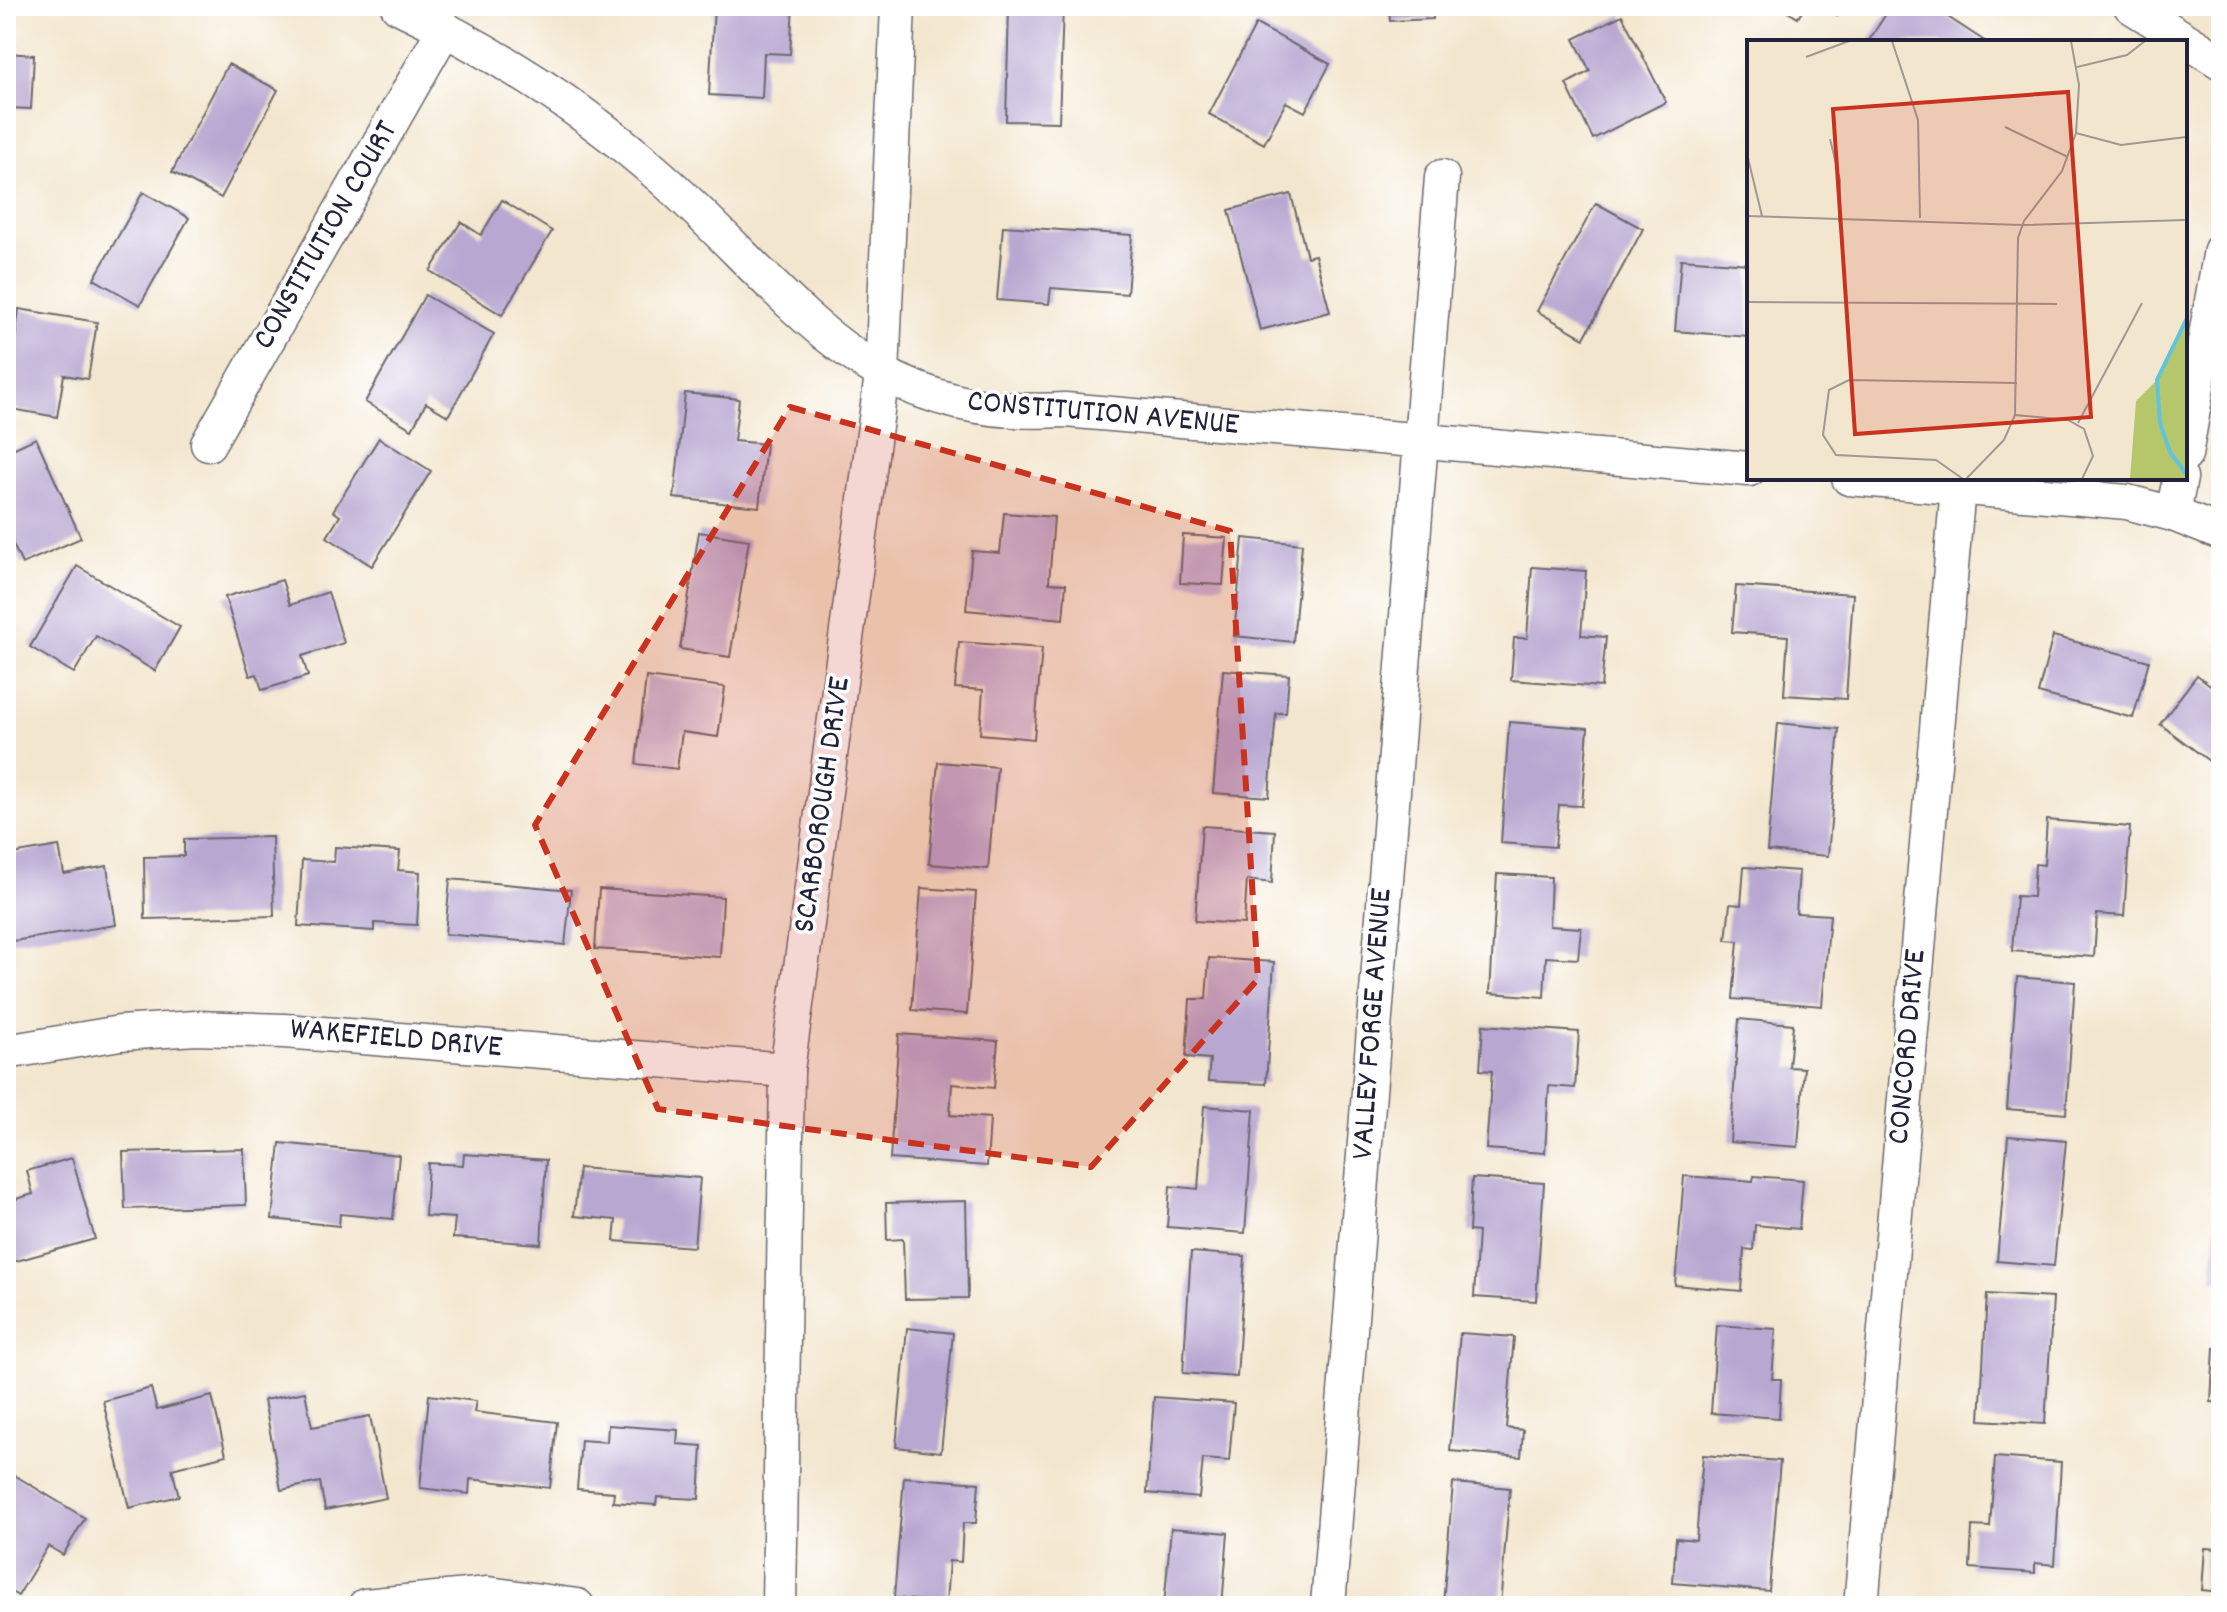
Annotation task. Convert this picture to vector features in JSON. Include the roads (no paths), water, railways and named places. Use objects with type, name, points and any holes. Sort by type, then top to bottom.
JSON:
[{"type":"street","name":"CONSTITUTION AVENUE","points":[[398,6],[445,28],[579,111],[661,177],[815,327],[882,375],[927,395],[968,407],[1022,413],[1065,410],[1747,469]]},
{"type":"street","name":"SCARBOROUGH DRIVE","points":[[779,1606],[787,1070],[882,375],[898,6]]},
{"type":"street","points":[[2131,6],[2186,40]]},
{"type":"street","name":"CONSTITUTION COURT","points":[[208,444],[445,28]]},
{"type":"street","points":[[2187,41],[2221,62]]},
{"type":"street","name":"VALLEY FORGE AVENUE","points":[[1328,1606],[1442,177]]},
{"type":"street","points":[[2187,444],[2221,250]]},
{"type":"street","points":[[1873,480],[2127,502],[2173,514],[2221,533]]},
{"type":"street","points":[[2173,514],[2180,480]]},
{"type":"street","name":"CONCORD DRIVE","points":[[1861,1606],[1958,487]]},
{"type":"street","name":"WAKEFIELD DRIVE","points":[[6,1052],[120,1033],[196,1028],[284,1031],[787,1070]]},
{"type":"street","points":[[365,1606],[488,1594],[577,1606]]}]
